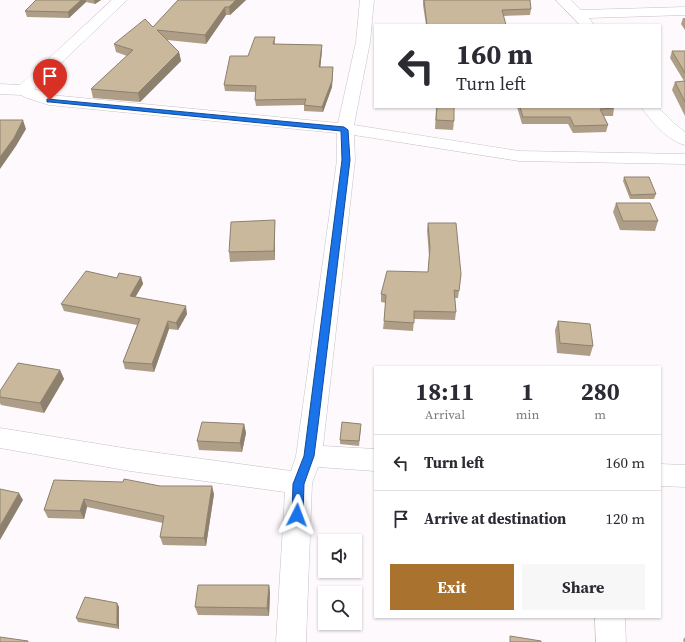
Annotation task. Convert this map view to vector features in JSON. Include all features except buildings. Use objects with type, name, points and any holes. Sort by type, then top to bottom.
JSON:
[{"type":"street","points":[[24,90],[120,0]]},
{"type":"street","points":[[292,642],[299,484],[309,456],[346,160],[344,130],[363,42],[367,0]]},
{"type":"street","points":[[563,0],[586,24]]},
{"type":"street","points":[[578,14],[685,12]]},
{"type":"street","points":[[0,89],[24,90],[33,95],[50,100],[344,130],[518,156],[684,162]]},
{"type":"street","points":[[650,108],[668,128],[685,140]]},
{"type":"street","points":[[0,438],[130,460],[299,484]]},
{"type":"street","points":[[309,456],[374,460]]},
{"type":"street","points":[[661,475],[685,476]]},
{"type":"street","points":[[610,618],[611,642]]},
{"type":"route","points":[[50,100],[344,130],[346,160],[309,456],[299,484],[297,515]]}]
